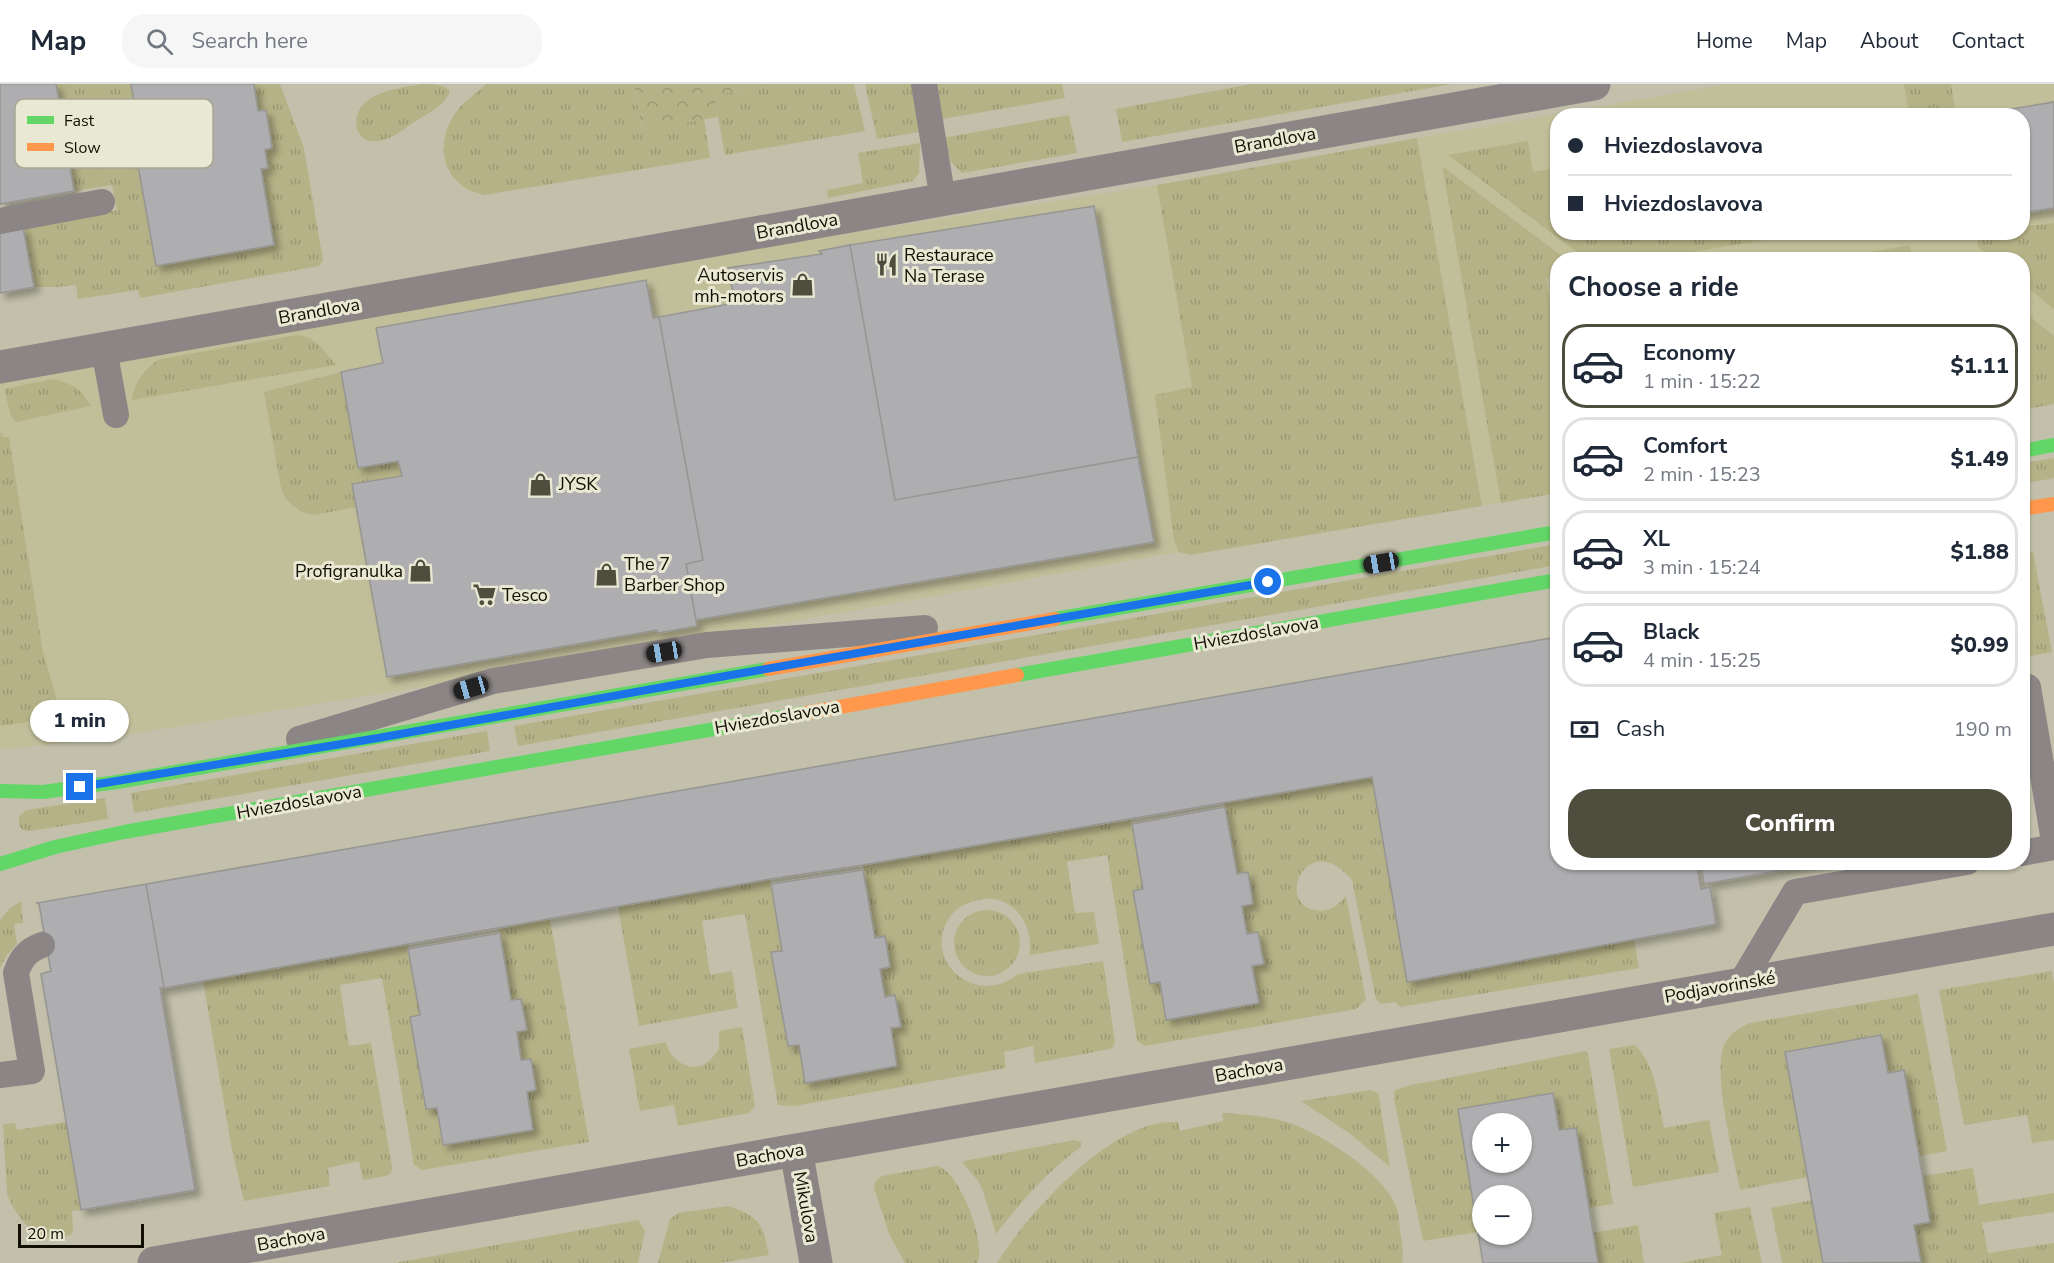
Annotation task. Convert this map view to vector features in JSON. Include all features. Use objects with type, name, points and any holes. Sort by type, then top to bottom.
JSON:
[{"type":"street","name":"Brandlova","points":[[0,367],[1594,84]]},
{"type":"street","points":[[2030,450],[2054,445]]},
{"type":"street","points":[[2030,508],[2054,504]]},
{"type":"street","points":[[0,791],[43,792],[378,738],[1550,533]]},
{"type":"street","name":"Hviezdoslavova","points":[[0,864],[55,847],[124,832],[1550,581]]},
{"type":"street","name":"Podjavorinské","points":[[1386,1047],[2054,929]]},
{"type":"street","name":"Bachova","points":[[154,1263],[1386,1047]]},
{"type":"street","name":"Mikulova","points":[[796,1150],[816,1263]]},
{"type":"lane","points":[[924,84],[943,200]]},
{"type":"lane","points":[[0,220],[102,202]]},
{"type":"lane","points":[[104,349],[116,415]]},
{"type":"lane","points":[[208,766],[493,681],[707,645],[1060,618]]},
{"type":"lane","points":[[2030,699],[2054,841]]},
{"type":"lane","points":[[2030,852],[2054,847]]},
{"type":"lane","points":[[1741,983],[1795,892],[1921,870]]},
{"type":"lane","points":[[0,1076],[42,1070],[16,973],[19,962],[26,954],[42,945]]},
{"type":"shaded area","points":[[1729,84],[2054,84],[2054,404],[2030,408],[2030,252],[1550,252],[1550,494],[1482,506],[1417,138],[1550,115],[1550,240],[2030,240],[2030,108],[1590,108]]},
{"type":"shaded area","points":[[1157,185],[1192,387],[1156,395],[1174,541],[1179,552],[477,678],[94,740],[0,748],[0,377],[692,258]]},
{"type":"green space","points":[[56,84],[131,84],[134,99],[59,99]]},
{"type":"green space","points":[[254,84],[280,84],[304,148],[323,260],[319,266],[140,298],[138,290],[78,299],[76,285],[34,287],[23,227],[117,210],[112,185],[74,191],[70,168],[139,168],[156,265],[274,245],[261,169],[268,168],[265,150],[272,148],[266,110],[258,111]]},
{"type":"green space","points":[[421,84],[443,87],[449,90],[449,94],[435,109],[393,136],[377,141],[368,141],[362,137],[356,126],[362,105],[394,89]]},
{"type":"green space","points":[[486,84],[634,84],[642,130],[704,119],[710,158],[484,195],[473,192],[457,182],[451,173],[446,164],[444,143],[446,132],[456,112]]},
{"type":"green space","points":[[634,84],[782,84],[714,95],[718,117],[642,130]]},
{"type":"green space","points":[[782,84],[854,84],[865,131],[725,155],[714,95]]},
{"type":"green space","points":[[865,84],[925,84],[931,130],[877,139]]},
{"type":"green space","points":[[937,84],[1062,84],[1065,98],[942,119]]},
{"type":"green space","points":[[1252,84],[1452,84],[1122,142],[1116,109]]},
{"type":"green space","points":[[1904,84],[1951,84],[1955,108],[1908,108]]},
{"type":"green space","points":[[1069,115],[1077,153],[962,173],[951,162],[943,138]]},
{"type":"green space","points":[[1417,138],[1482,506],[1190,555],[1179,552],[1174,541],[1155,395],[1192,387],[1157,185]]},
{"type":"green space","points":[[1528,141],[1533,172],[1550,169],[1550,232],[1448,155]]},
{"type":"green space","points":[[920,143],[919,173],[913,181],[828,198],[827,190],[863,183],[858,153]]},
{"type":"green space","points":[[1442,166],[1557,252],[1550,252],[1550,277],[1546,278],[1550,300],[1550,494],[1501,503]]},
{"type":"green space","points":[[2054,223],[2054,309],[2030,290],[2030,252],[1984,252],[1978,247],[1978,240],[2030,240],[2030,226]]},
{"type":"green space","points":[[1561,240],[1765,240],[1692,252],[1577,252]]},
{"type":"green space","points":[[1910,245],[1911,252],[1870,252]]},
{"type":"green space","points":[[2030,316],[2054,336],[2054,404],[2030,408]]},
{"type":"green space","points":[[296,335],[314,341],[336,365],[132,400],[141,376],[161,359]]},
{"type":"green space","points":[[341,372],[358,468],[398,461],[402,476],[352,484],[356,507],[314,515],[302,512],[292,505],[281,488],[264,392]]},
{"type":"green space","points":[[53,379],[76,388],[91,406],[16,422],[11,416],[4,389]]},
{"type":"green space","points":[[0,432],[3,437],[9,437],[43,652],[62,717],[0,726]]},
{"type":"green space","points":[[2054,458],[2054,478],[2030,482],[2030,462]]},
{"type":"green space","points":[[1550,545],[1550,566],[518,746],[514,726]]},
{"type":"green space","points":[[2033,552],[2052,652],[2030,656],[2030,553]]},
{"type":"green space","points":[[487,731],[490,751],[134,813],[131,793]]},
{"type":"green space","points":[[1372,777],[1634,939],[1639,968],[1400,1007],[1395,1002],[1381,1004],[1376,999],[1352,880],[1336,866],[1322,862],[1310,865],[1302,872],[1297,883],[1297,895],[1303,904],[1319,911],[1332,908],[1346,896],[1366,1000],[1356,1009],[1145,1046],[1137,1041],[1107,855],[1067,862],[1075,913],[1094,912],[1099,944],[1030,955],[1028,930],[1016,910],[996,899],[984,899],[971,902],[951,915],[942,934],[942,950],[948,964],[958,975],[971,983],[986,986],[1002,983],[1018,974],[1103,961],[1115,1042],[1110,1049],[1035,1063],[1033,1046],[1004,1052],[1006,1068],[795,1106],[778,1105],[745,914],[702,921],[710,975],[732,971],[738,1008],[639,1026],[618,907],[770,879],[782,951],[772,953],[788,1046],[799,1045],[805,1082],[897,1066],[891,1028],[900,1027],[895,996],[885,997],[880,969],[890,967],[885,936],[875,938],[863,865],[1131,820],[1143,889],[1133,892],[1150,984],[1160,982],[1166,1020],[1259,1003],[1252,966],[1264,963],[1258,933],[1247,934],[1242,906],[1253,904],[1248,873],[1237,874],[1224,803]]},
{"type":"green space","points":[[105,798],[108,819],[30,831],[23,830],[19,826],[19,816],[26,810]]},
{"type":"green space","points":[[21,901],[23,923],[14,924],[17,944],[7,955],[0,968],[0,920],[9,909]]},
{"type":"green space","points":[[987,910],[999,913],[1010,920],[1017,931],[1020,943],[1017,955],[1010,966],[999,973],[987,976],[975,973],[964,966],[957,955],[954,943],[957,931],[964,920],[975,913]]},
{"type":"green space","points":[[550,919],[589,1142],[422,1170],[414,1165],[382,978],[340,985],[349,1046],[371,1043],[392,1167],[391,1173],[363,1180],[359,1161],[328,1168],[330,1186],[244,1201],[232,1150],[203,981],[408,944],[420,1015],[410,1018],[426,1109],[437,1108],[443,1145],[527,1092],[536,1090],[531,1059],[521,1060],[517,1032],[526,1029],[521,999],[511,1000],[499,929]]},
{"type":"green space","points":[[2052,971],[2054,984],[2054,1140],[2032,1143],[2027,1115],[1964,1125],[1939,990]]},
{"type":"green space","points":[[1918,994],[1947,1151],[1919,1156],[1903,1070],[1888,1073],[1785,1053],[1808,1177],[1740,1190],[1722,1094],[1721,1056],[1730,1036],[1750,1023]]},
{"type":"green space","points":[[742,1027],[755,1106],[749,1113],[678,1126],[674,1105],[640,1111],[629,1049],[666,1042],[668,1049],[677,1060],[697,1067],[710,1060],[719,1049],[719,1031]]},
{"type":"green space","points":[[1635,1045],[1652,1073],[1664,1128],[1709,1120],[1719,1172],[1633,1187],[1609,1049]]},
{"type":"green space","points":[[1586,1051],[1613,1204],[1589,1208],[1576,1128],[1559,1130],[1553,1093],[1458,1110],[1472,1195],[1472,1233],[1423,1241],[1394,1099],[1395,1090]]},
{"type":"green space","points":[[1370,1090],[1378,1093],[1390,1167],[1349,1133],[1301,1101]]},
{"type":"green space","points":[[1222,1113],[1265,1117],[1290,1123],[1334,1145],[1364,1167],[1388,1192],[1396,1207],[1403,1247],[1402,1263],[997,1263],[1045,1201],[1066,1180],[1110,1144],[1158,1123],[1178,1122],[1180,1131],[1223,1121]]},
{"type":"green space","points":[[66,1122],[81,1210],[72,1211],[73,1231],[71,1235],[58,1238],[44,1237],[30,1229],[7,1194],[3,1124],[15,1123],[17,1130]]},
{"type":"green space","points":[[1074,1140],[1081,1142],[1081,1147],[1035,1188],[996,1234],[983,1191],[979,1182],[963,1163],[964,1161]]},
{"type":"green space","points":[[936,1166],[945,1170],[953,1179],[969,1208],[978,1240],[977,1263],[905,1263],[890,1236],[874,1184],[882,1176]]},
{"type":"green space","points":[[1973,1168],[1979,1205],[2054,1193],[2054,1212],[1982,1223],[1988,1253],[2054,1243],[2054,1263],[1914,1263],[1921,1261],[1914,1225],[1930,1221],[1922,1176]]},
{"type":"green space","points":[[1812,1200],[1823,1263],[1782,1263],[1771,1208]]},
{"type":"green space","points":[[728,1206],[747,1214],[758,1222],[769,1255],[720,1263],[658,1263],[670,1219],[678,1213]]},
{"type":"green space","points":[[1750,1207],[1762,1263],[1679,1263],[1722,1255],[1714,1213]]},
{"type":"green space","points":[[638,1220],[645,1231],[638,1263],[394,1263]]},
{"type":"green space","points":[[1638,1225],[1644,1263],[1598,1263],[1593,1233]]},
{"type":"building","points":[[0,84],[56,84],[59,99],[15,99],[15,168],[70,168],[74,191],[0,204]]},
{"type":"building","points":[[131,84],[254,84],[258,111],[266,110],[272,148],[265,150],[268,168],[261,169],[274,245],[156,266],[138,168],[213,168],[213,99],[134,99]]},
{"type":"building","points":[[2054,102],[2054,208],[2030,212],[2030,108],[2017,108]]},
{"type":"building","points":[[1094,206],[1138,457],[895,500],[850,245]]},
{"type":"building","points":[[23,227],[34,287],[0,293],[0,231]]},
{"type":"building","points":[[850,245],[895,500],[1138,457],[1154,542],[696,620],[686,564],[703,560],[659,317],[735,303],[728,268],[822,254],[819,251]]},
{"type":"building","points":[[646,280],[653,318],[659,317],[703,560],[686,564],[697,626],[658,633],[657,630],[387,677],[352,484],[402,476],[398,461],[358,468],[341,372],[383,363],[376,328]]},
{"type":"building","points":[[1550,638],[1550,870],[1697,870],[1701,889],[1710,887],[1716,924],[1407,982],[1372,777],[770,879],[164,988],[146,884]]},
{"type":"building","points":[[1225,807],[1237,874],[1248,872],[1253,904],[1242,906],[1247,934],[1258,932],[1264,964],[1252,966],[1259,1003],[1166,1020],[1160,982],[1150,984],[1133,891],[1143,889],[1132,824]]},
{"type":"building","points":[[863,870],[875,938],[885,936],[890,967],[880,969],[885,997],[895,995],[901,1027],[891,1028],[897,1066],[805,1083],[799,1045],[788,1046],[771,952],[782,951],[771,884]]},
{"type":"building","points":[[1702,870],[1783,870],[1704,884]]},
{"type":"building","points":[[146,884],[164,988],[160,988],[195,1190],[81,1210],[41,974],[51,971],[37,903]]},
{"type":"building","points":[[500,933],[511,1000],[521,999],[527,1030],[517,1032],[521,1060],[531,1059],[536,1090],[527,1092],[533,1130],[443,1145],[437,1108],[426,1109],[410,1017],[420,1015],[408,949]]},
{"type":"building","points":[[1881,1035],[1888,1073],[1904,1070],[1930,1222],[1914,1225],[1921,1262],[1823,1263],[1785,1052]]},
{"type":"building","points":[[1553,1093],[1559,1130],[1576,1128],[1598,1263],[1483,1263],[1480,1245],[1532,1245],[1532,1185],[1472,1185],[1472,1195],[1458,1109]]},
{"type":"traffic: fast","points":[[2030,450],[2054,445]]},
{"type":"traffic: fast","points":[[1055,619],[1550,533]]},
{"type":"traffic: fast","points":[[1017,675],[1550,581]]},
{"type":"traffic: fast","points":[[0,791],[43,792],[117,782],[768,669]]},
{"type":"traffic: fast","points":[[0,864],[55,847],[124,832],[806,713]]},
{"type":"traffic: slow","points":[[2030,508],[2054,504]]},
{"type":"traffic: slow","points":[[768,669],[1055,619]]},
{"type":"traffic: slow","points":[[806,713],[1017,675]]},
{"type":"place","name":"Restaurace Na Terase","points":[[886,265]]},
{"type":"place","name":"Autoservis mh-motors","points":[[802,285]]},
{"type":"place","name":"JYSK","points":[[541,484]]},
{"type":"place","name":"Profigranulka","points":[[421,571]]},
{"type":"place","name":"The 7 Barber Shop","points":[[606,574]]},
{"type":"place","name":"Tesco","points":[[484,595]]},
{"type":"route","points":[[80,787],[378,738],[1268,582]]}]
